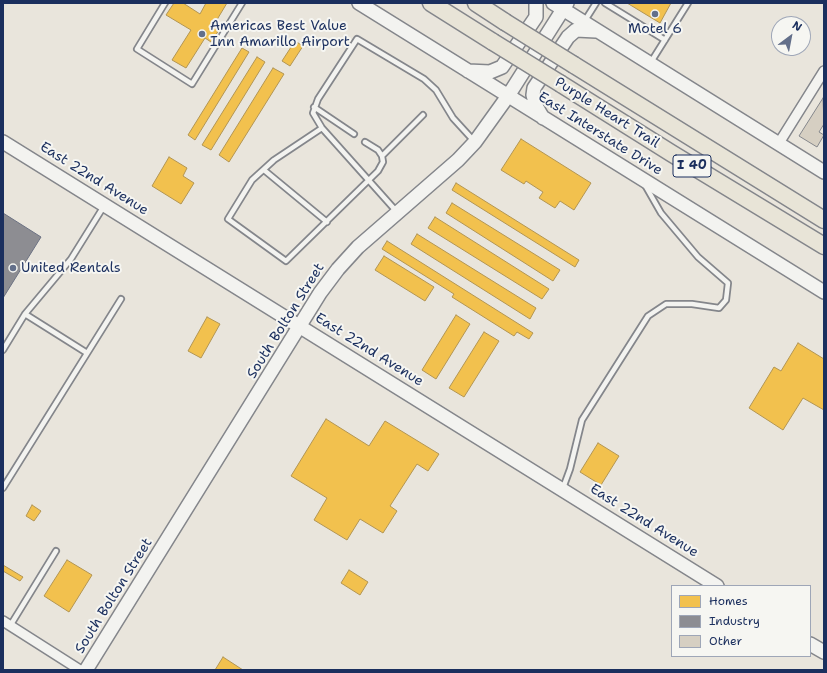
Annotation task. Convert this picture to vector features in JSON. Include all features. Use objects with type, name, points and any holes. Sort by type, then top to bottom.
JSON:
[{"type":"highway","name":"Purple Heart Trail","points":[[431,3],[671,153],[824,246]]},
{"type":"highway","name":"Purple Heart Trail","points":[[476,3],[824,220]]},
{"type":"street","name":"East Interstate Drive","points":[[359,3],[824,292]]},
{"type":"street","points":[[468,71],[490,72],[502,67],[536,17],[536,3]]},
{"type":"street","points":[[561,5],[598,31],[824,172]]},
{"type":"street","name":"South Bolton Street","points":[[86,670],[320,293],[338,268],[358,247],[458,160],[475,142],[508,96],[561,5]]},
{"type":"street","points":[[544,118],[534,101],[534,88],[568,37],[576,30],[598,31]]},
{"type":"street","points":[[779,144],[824,71]]},
{"type":"street","name":"East 22nd Avenue","points":[[3,142],[716,585]]},
{"type":"street","points":[[7,623],[80,670]]},
{"type":"street","points":[[811,645],[824,652]]},
{"type":"lane","points":[[165,3],[137,49],[192,84],[242,3]]},
{"type":"lane","points":[[584,22],[596,3]]},
{"type":"lane","points":[[605,3],[664,40]]},
{"type":"lane","points":[[650,64],[688,3]]},
{"type":"lane","points":[[398,212],[322,128],[313,113],[318,98],[356,39],[424,80],[436,90],[453,118],[475,142]]},
{"type":"lane","points":[[314,107],[354,134]]},
{"type":"lane","points":[[382,156],[422,115]]},
{"type":"lane","points":[[322,128],[274,160],[252,180],[228,219],[286,261],[378,171],[383,162],[382,156],[378,150],[365,142]]},
{"type":"lane","points":[[264,170],[327,222]]},
{"type":"lane","points":[[562,489],[570,469],[582,420],[648,316],[666,304],[692,304],[718,308],[726,300],[728,283],[698,257],[661,213],[641,178]]},
{"type":"lane","points":[[3,350],[25,314],[71,259],[105,205]]},
{"type":"lane","points":[[3,488],[122,299]]},
{"type":"lane","points":[[25,314],[87,353]]},
{"type":"lane","points":[[7,623],[56,551]]},
{"type":"building: Homes","name":"Americas Best Value Inn Amarillo Airport","points":[[174,3],[183,3],[200,14],[206,3],[227,3],[215,23],[221,27],[211,42],[205,38],[186,68],[172,60],[191,30],[166,15]]},
{"type":"building: Homes","name":"Motel 6","points":[[627,3],[671,3],[660,23]]},
{"type":"building: Homes","points":[[295,41],[303,46],[290,66],[282,61]]},
{"type":"building: Homes","points":[[242,48],[249,52],[195,140],[188,135]]},
{"type":"building: Homes","points":[[257,57],[265,62],[211,150],[202,145]]},
{"type":"building: Homes","points":[[273,68],[284,74],[229,162],[219,155]]},
{"type":"building: Homes","points":[[521,139],[591,183],[574,210],[560,201],[555,208],[539,198],[543,192],[526,181],[524,184],[501,170]]},
{"type":"building: Homes","points":[[169,157],[187,168],[183,176],[194,183],[181,204],[152,186]]},
{"type":"building: Homes","points":[[456,183],[579,260],[575,267],[452,190]]},
{"type":"building: Homes","points":[[452,203],[560,270],[553,281],[446,213]]},
{"type":"building: Homes","points":[[435,217],[549,289],[542,299],[428,228]]},
{"type":"building: Homes","points":[[417,234],[536,308],[530,319],[411,244]]},
{"type":"building: Homes","points":[[387,241],[533,333],[529,339],[517,332],[514,336],[452,297],[454,294],[382,249]]},
{"type":"building: Homes","points":[[384,256],[434,287],[425,301],[375,270]]},
{"type":"building: Homes","points":[[456,315],[470,324],[436,379],[422,370]]},
{"type":"building: Homes","points":[[207,317],[220,324],[201,358],[188,351]]},
{"type":"building: Homes","points":[[484,332],[499,341],[464,397],[449,388]]},
{"type":"building: Homes","points":[[798,343],[824,359],[824,410],[803,398],[783,430],[749,408],[774,367],[781,371]]},
{"type":"building: Homes","points":[[326,419],[369,446],[385,421],[439,454],[428,471],[417,464],[390,506],[397,511],[383,533],[360,519],[347,540],[314,520],[327,498],[291,476]]},
{"type":"building: Homes","points":[[598,443],[619,456],[601,485],[580,472]]},
{"type":"building: Homes","points":[[32,505],[41,511],[34,521],[26,516]]},
{"type":"building: Homes","points":[[67,560],[92,575],[69,612],[44,596]]},
{"type":"building: Homes","points":[[3,565],[23,577],[20,581],[3,571]]},
{"type":"building: Homes","points":[[349,570],[368,582],[360,595],[341,583]]},
{"type":"building: Homes","points":[[223,657],[243,670],[215,670]]},
{"type":"building: Industry","name":"United Rentals","points":[[3,213],[41,237],[3,298]]},
{"type":"building: Other","points":[[823,98],[824,124],[819,132],[824,135],[817,147],[799,136]]},
{"type":"place","name":"Motel 6","points":[[655,14]]},
{"type":"place","name":"Americas Best Value Inn Amarillo Airport","points":[[202,34]]},
{"type":"place","name":"United Rentals","points":[[13,268]]}]
